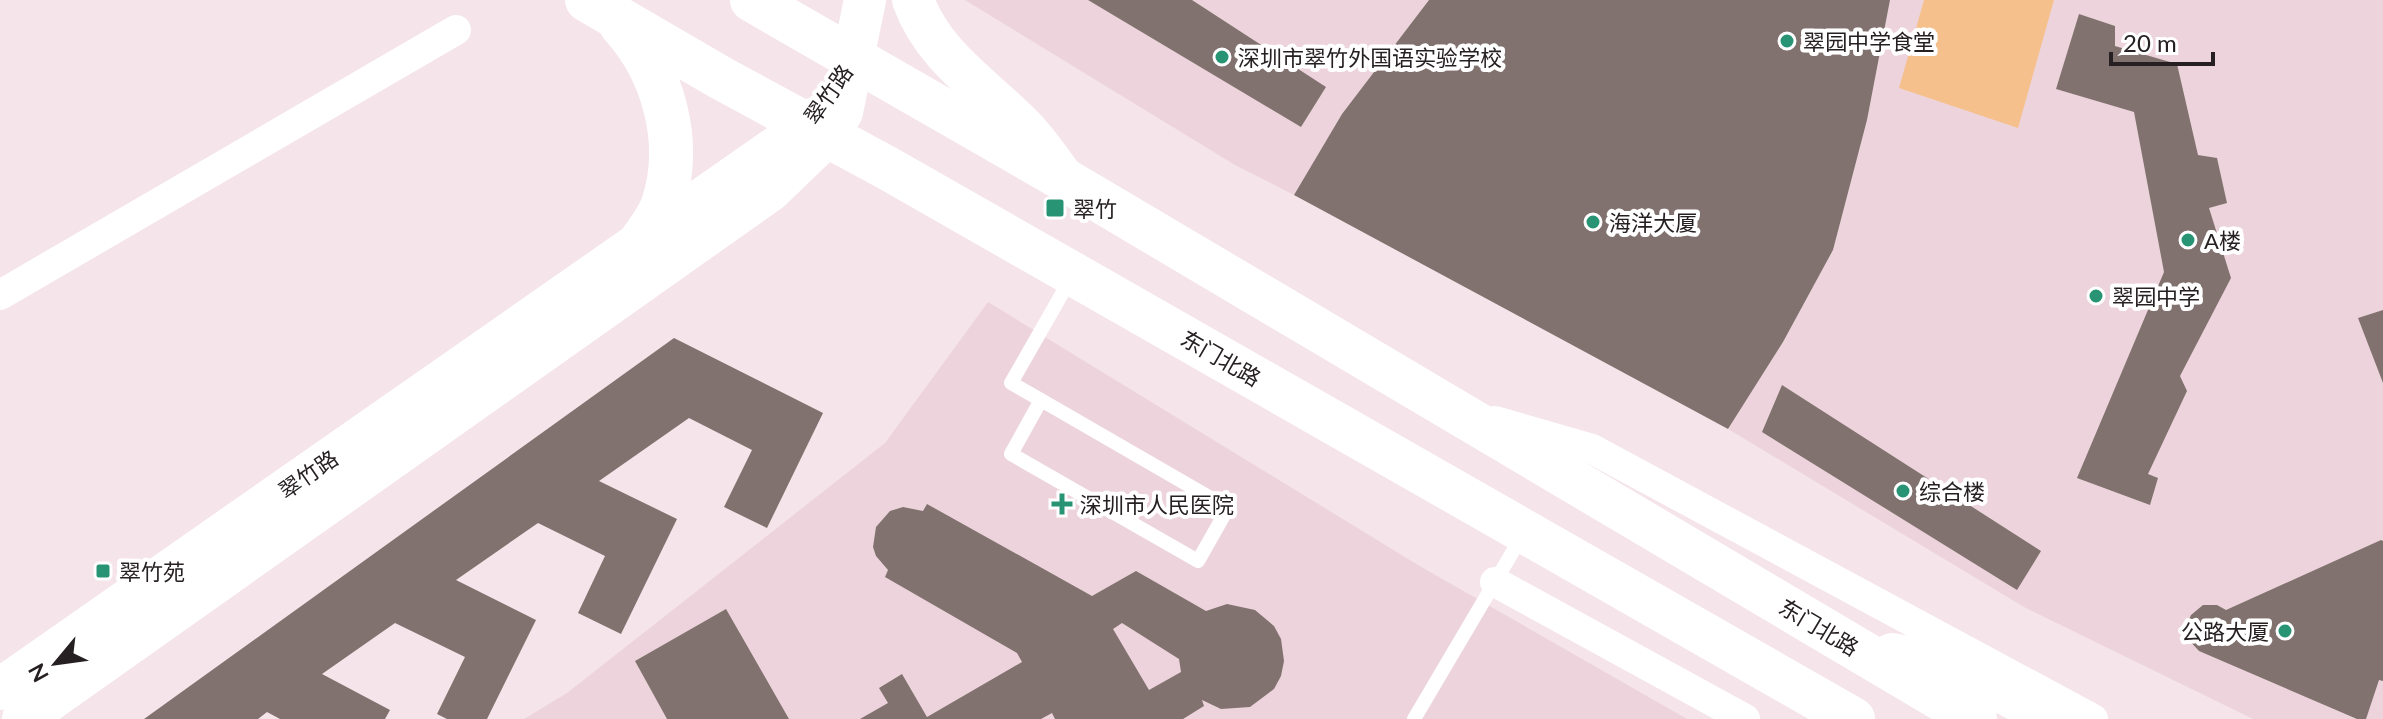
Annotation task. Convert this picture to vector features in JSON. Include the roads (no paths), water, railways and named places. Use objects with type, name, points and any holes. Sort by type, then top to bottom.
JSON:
[{"type":"main road","name":"东门北路","points":[[752,0],[1065,180],[1975,719]]},
{"type":"main road","name":"翠竹路","points":[[0,689],[641,241],[842,112],[865,0]]},
{"type":"main road","points":[[913,0],[919,17],[950,62],[990,94],[1028,132],[1065,180]]},
{"type":"main road","name":"东门北路","points":[[599,7],[1853,719]]},
{"type":"main road","points":[[599,7],[631,35],[648,63],[663,99],[671,136],[671,172],[662,207],[641,241]]},
{"type":"main road","name":"翠竹路","points":[[23,719],[747,208],[800,165],[818,130]]},
{"type":"main road","points":[[1857,650],[1920,659],[1972,675],[2052,719]]},
{"type":"street","points":[[0,295],[456,30]]},
{"type":"street","points":[[1446,407],[1592,449],[2093,719]]},
{"type":"street","points":[[1495,582],[1745,719]]},
{"type":"lane","points":[[1041,400],[1011,454],[1198,561],[1228,508],[1041,400],[1011,383],[1073,274]]},
{"type":"lane","points":[[1414,719],[1525,532]]},
{"type":"place","name":"翠园中学食堂","points":[[1787,41]]},
{"type":"place","name":"深圳市翠竹外国语实验学校","points":[[1222,57]]},
{"type":"place","name":"翠竹","points":[[1055,208]]},
{"type":"place","name":"海洋大厦","points":[[1593,222]]},
{"type":"place","name":"A楼","points":[[2188,240]]},
{"type":"place","name":"翠园中学","points":[[2096,296]]},
{"type":"place","name":"综合楼","points":[[1903,491]]},
{"type":"place","name":"深圳市人民医院","points":[[1062,504]]},
{"type":"place","name":"翠竹苑","points":[[103,571]]},
{"type":"place","name":"公路大厦","points":[[2285,631]]}]
